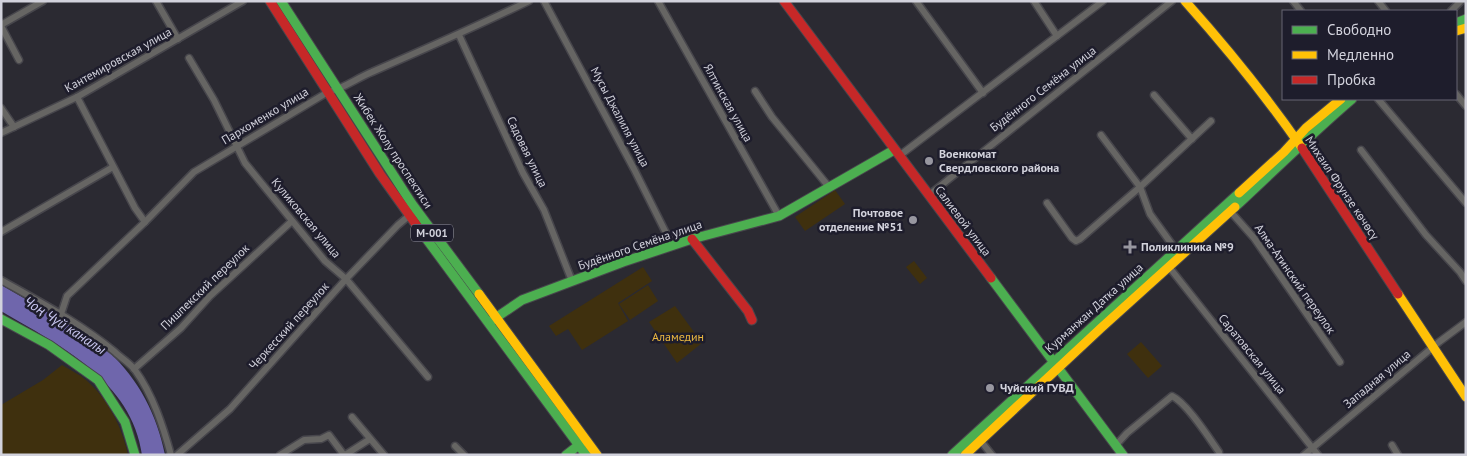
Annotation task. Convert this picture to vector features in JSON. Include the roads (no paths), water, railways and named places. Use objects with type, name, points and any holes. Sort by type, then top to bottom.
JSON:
[{"type":"main road","name":"Жибек Жолу проспектиси","points":[[270,1],[328,92],[413,213],[582,443],[597,455]]},
{"type":"main road","name":"Жибек Жолу проспектиси","points":[[281,1],[413,213]]},
{"type":"main road","name":"Салиевой улица","points":[[784,1],[1123,455]]},
{"type":"main road","name":"Михаил Фрунзе көчөсү","points":[[1184,1],[1230,52],[1266,98],[1466,397]]},
{"type":"main road","name":"Курманжан Датка улица","points":[[952,455],[1169,267],[1289,158],[1306,128],[1340,100]]},
{"type":"main road","name":"Курманжан Датка улица","points":[[965,455],[1056,364],[1176,250],[1297,143],[1311,134],[1351,100]]},
{"type":"main road","name":"Будённого Семёна улица","points":[[492,321],[522,300],[572,281],[672,245],[779,216],[829,187],[897,153]]},
{"type":"main road","points":[[692,239],[748,311],[752,320]]},
{"type":"main road","points":[[1,319],[49,345],[98,380],[126,422],[135,455]]},
{"type":"main road","name":"Жибек Жолу проспектиси","points":[[582,443],[586,455]]},
{"type":"main road","points":[[566,455],[582,443]]},
{"type":"street","points":[[19,60],[2,24],[43,1]]},
{"type":"street","points":[[156,1],[178,40]]},
{"type":"street","name":"Кантемировская улица","points":[[1,133],[77,97],[243,1]]},
{"type":"street","name":"Пархоменко улица","points":[[60,314],[67,296],[145,222],[194,172],[328,92],[338,90],[360,76],[460,35],[529,1]]},
{"type":"street","name":"Мусы Джалиля улица","points":[[544,1],[634,169],[672,245]]},
{"type":"street","name":"Ялтинская улица","points":[[658,1],[779,216]]},
{"type":"street","points":[[916,1],[983,93]]},
{"type":"street","points":[[1034,1],[1057,36]]},
{"type":"street","name":"Будённого Семёна улица","points":[[897,153],[983,93],[1103,1]]},
{"type":"street","name":"Будённого Семёна улица","points":[[929,195],[1172,1]]},
{"type":"street","points":[[1452,10],[1461,1]]},
{"type":"street","name":"Садовая улица","points":[[460,35],[524,173],[544,210],[572,281]]},
{"type":"street","name":"Куликовская улица","points":[[189,58],[214,100],[245,163],[325,261],[346,279],[428,376]]},
{"type":"street","points":[[755,91],[772,117],[829,187]]},
{"type":"street","points":[[1154,95],[1192,139]]},
{"type":"street","points":[[77,97],[135,208],[145,222]]},
{"type":"street","points":[[1379,100],[1466,203]]},
{"type":"street","points":[[1,108],[14,127]]},
{"type":"street","points":[[1047,203],[1072,238],[1076,241],[1080,239],[1140,188],[1211,121]]},
{"type":"street","points":[[1101,135],[1140,188],[1150,214],[1176,250]]},
{"type":"street","points":[[1361,150],[1426,235],[1466,281]]},
{"type":"street","points":[[1,232],[113,167]]},
{"type":"street","name":"Алма-Атинский переулок","points":[[1230,211],[1254,238],[1340,362]]},
{"type":"street","name":"Черкесский переулок","points":[[177,455],[230,409],[346,279],[398,224],[413,213]]},
{"type":"street","name":"Пишпекский переулок","points":[[134,368],[181,328],[210,296],[292,221]]},
{"type":"street","name":"Саратовская улица","points":[[1169,267],[1318,455]]},
{"type":"street","points":[[1,280],[60,314],[102,342],[134,368],[146,388],[165,431],[171,455]]},
{"type":"street","name":"Западная улица","points":[[1304,455],[1466,322]]},
{"type":"street","points":[[1116,445],[1127,433],[1172,396],[1192,416],[1220,452]]},
{"type":"street","points":[[352,417],[384,455]]},
{"type":"street","points":[[280,455],[304,440],[321,439],[329,435],[344,455],[370,439]]},
{"type":"street","points":[[980,440],[992,455]]},
{"type":"street","points":[[1392,445],[1398,455]]},
{"type":"street","points":[[455,446],[464,455]]},
{"type":"water","name":"Чоң Чүй каналы","points":[[1,285],[86,334],[104,347],[120,363],[138,386],[152,412],[165,455],[142,455],[135,429],[124,406],[90,368],[46,337],[1,311]]},
{"type":"place","name":"Военкомат Свердловского района","points":[[929,161]]},
{"type":"place","name":"Почтовое отделение №51","points":[[913,220]]},
{"type":"place","name":"Поликлиника №9","points":[[1130,247]]},
{"type":"place","name":"Чуйский ГУВД","points":[[990,388]]},
{"type":"park label","name":"Аламедин","points":[[678,337]]}]
